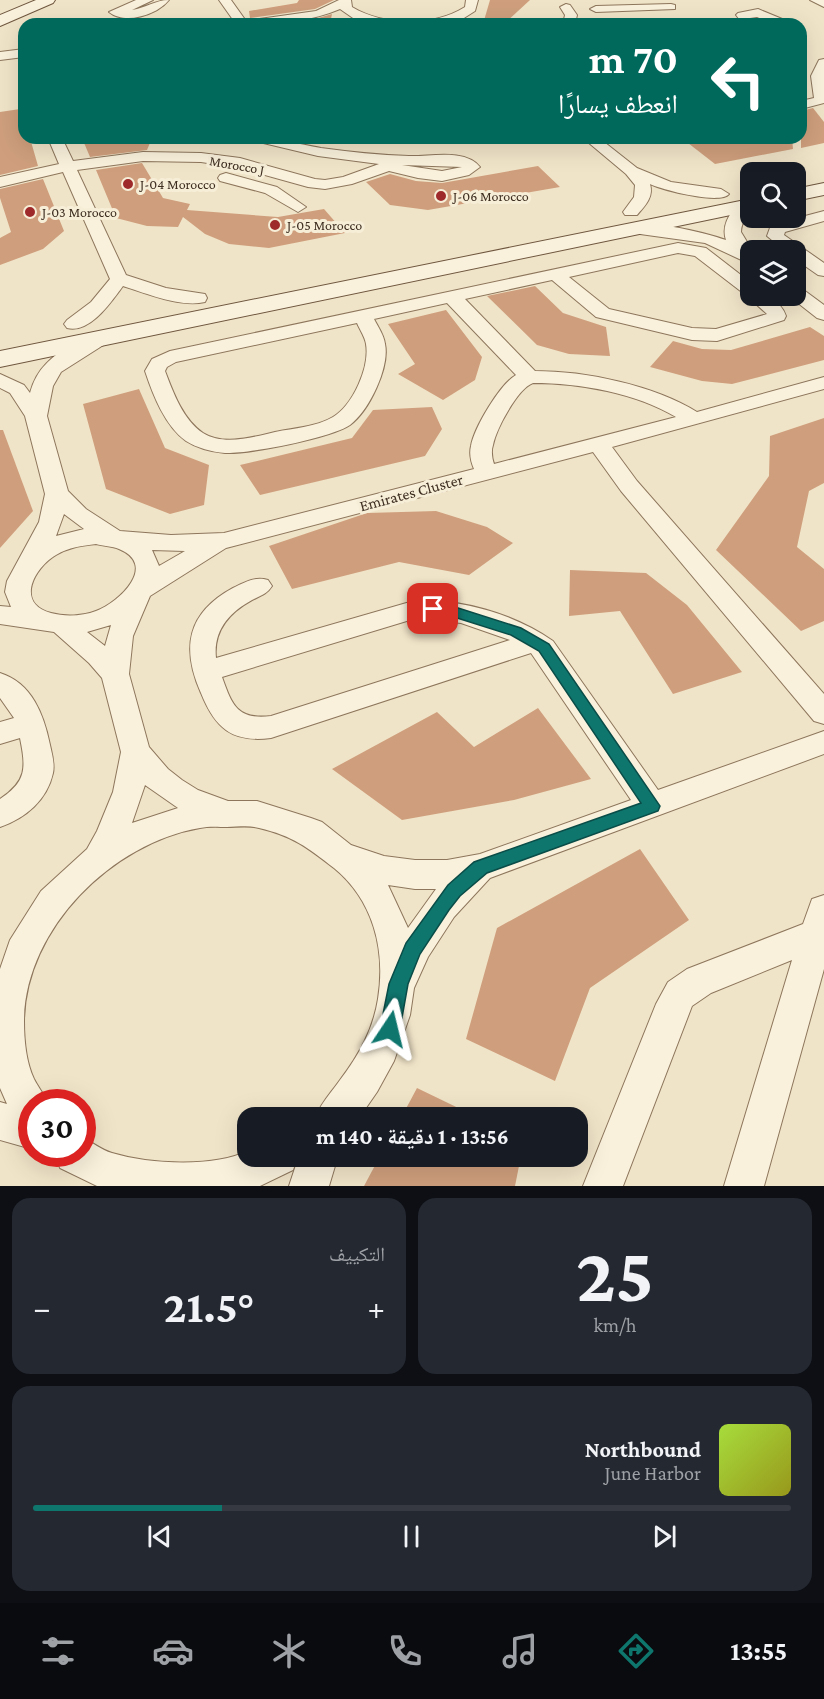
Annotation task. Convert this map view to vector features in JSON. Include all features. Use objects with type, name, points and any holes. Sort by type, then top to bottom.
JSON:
[{"type":"street","points":[[0,7],[17,0]]},
{"type":"street","points":[[0,21],[48,0]]},
{"type":"street","points":[[147,0],[115,12],[125,14],[150,10],[158,7],[164,0]]},
{"type":"street","points":[[225,0],[239,18]]},
{"type":"street","points":[[458,18],[471,9],[473,0]]},
{"type":"street","points":[[816,0],[824,4]]},
{"type":"street","points":[[289,18],[332,10],[344,2],[349,12],[360,17]]},
{"type":"street","points":[[595,9],[655,8],[676,5]]},
{"type":"street","points":[[566,7],[570,18]]},
{"type":"street","points":[[744,18],[742,15],[749,13],[762,14],[770,18]]},
{"type":"street","points":[[312,15],[366,18]]},
{"type":"street","points":[[0,56],[18,57]]},
{"type":"street","points":[[807,104],[816,103],[821,99],[819,70]]},
{"type":"street","points":[[58,144],[119,279],[155,291],[198,298]]},
{"type":"street","name":"Morocco J","points":[[0,182],[69,167],[150,158],[226,155],[314,184],[328,185],[342,183],[393,163],[287,144]]},
{"type":"street","points":[[598,144],[632,171],[668,186],[740,198]]},
{"type":"street","points":[[248,182],[266,169]]},
{"type":"street","points":[[632,171],[645,190],[636,220]]},
{"type":"street","points":[[806,178],[824,174]]},
{"type":"street","points":[[213,176],[248,182],[281,195],[298,207]]},
{"type":"street","points":[[806,193],[824,189]]},
{"type":"street","points":[[0,359],[98,340],[636,220],[721,194]]},
{"type":"street","points":[[0,338],[198,298],[740,201]]},
{"type":"street","points":[[740,211],[732,229],[735,242],[740,248]]},
{"type":"street","points":[[779,240],[775,236],[777,229],[824,216]]},
{"type":"street","points":[[636,220],[696,234],[740,253]]},
{"type":"street","points":[[363,316],[376,344],[373,372],[348,416],[326,427],[249,445],[227,446],[200,440],[189,432],[172,408],[155,371],[159,363],[170,357],[452,297],[556,275],[687,248],[700,252],[740,283]]},
{"type":"street","points":[[806,259],[824,271]]},
{"type":"street","points":[[556,275],[603,313],[700,335],[724,334],[775,318],[777,316],[775,310],[770,306]]},
{"type":"street","points":[[74,324],[98,306],[119,279]]},
{"type":"street","points":[[452,297],[530,377]]},
{"type":"street","points":[[806,300],[823,312]]},
{"type":"street","points":[[36,416],[39,390],[47,374],[63,360],[98,340]]},
{"type":"street","points":[[486,472],[480,453],[484,435],[513,387],[530,377],[549,376],[638,394],[674,407],[694,419]]},
{"type":"street","points":[[0,380],[17,389],[36,416],[57,494],[51,522],[18,580],[17,596],[25,610],[52,622],[99,656],[115,674]]},
{"type":"street","name":"Emirates Cluster","points":[[139,594],[183,562],[224,541],[824,383]]},
{"type":"street","points":[[598,444],[629,486],[824,713]]},
{"type":"street","name":"Emirates Cluster","points":[[57,494],[78,514],[116,538],[171,543],[224,541]]},
{"type":"street","points":[[0,584],[53,546],[78,537],[116,538],[133,545],[143,554],[148,564],[148,576],[120,636],[115,674],[136,752],[134,776],[127,802],[100,855]]},
{"type":"street","points":[[259,586],[240,595],[224,607],[211,621],[203,637],[202,654],[206,671],[225,716],[240,726],[260,729],[536,641]]},
{"type":"street","points":[[0,615],[82,624],[102,620],[119,611],[139,594]]},
{"type":"street","points":[[206,671],[422,609],[455,612],[516,631],[536,641],[552,656],[652,806]]},
{"type":"street","points":[[0,683],[9,688],[23,704],[31,724],[40,765],[38,776],[26,796],[0,814]]},
{"type":"street","points":[[0,733],[31,724]]},
{"type":"street","points":[[347,856],[388,872],[412,875],[435,876],[480,868],[824,742]]},
{"type":"street","points":[[136,752],[157,778],[171,789],[187,799],[224,813]]},
{"type":"street","points":[[20,1089],[11,1067],[5,1027],[5,993],[22,948],[42,912],[68,881],[100,855],[129,837],[160,824],[192,816],[224,813],[258,815],[291,823],[321,837],[347,856],[370,881],[387,911],[396,946],[398,984],[390,1029],[370,1074],[343,1107]]},
{"type":"street","points":[[398,984],[413,949],[431,918],[454,890],[480,868]]},
{"type":"street","points":[[603,1186],[674,1004],[680,994],[699,981],[820,922]]},
{"type":"street","points":[[744,1186],[820,922]]},
{"type":"street","points":[[0,1121],[18,1126]]},
{"type":"street","points":[[96,1166],[132,1180],[182,1185],[238,1175],[255,1167]]},
{"type":"street","points":[[309,1186],[315,1167]]},
{"type":"building","points":[[299,0],[334,0],[315,9],[250,18],[249,11],[297,3]]},
{"type":"building","points":[[490,0],[530,0],[510,18],[485,18]]},
{"type":"building","points":[[332,14],[331,18],[318,18]]},
{"type":"building","points":[[813,108],[824,122],[824,143],[801,148],[801,144],[807,144],[807,110]]},
{"type":"building","points":[[18,109],[18,144],[32,144],[38,166],[0,175],[0,112]]},
{"type":"building","points":[[85,144],[150,144],[147,150],[90,157]]},
{"type":"building","points":[[689,144],[793,144],[793,149],[715,164]]},
{"type":"building","points":[[142,163],[163,198],[190,204],[187,210],[278,217],[324,209],[345,233],[269,248],[229,244],[205,234],[183,217],[178,227],[147,226],[116,218],[96,170]]},
{"type":"building","name":"J-06 Morocco","points":[[538,166],[560,187],[428,210],[390,205],[366,182],[390,174],[416,181],[442,183]]},
{"type":"building","name":"J-03 Morocco","points":[[43,179],[64,231],[43,249],[0,265],[0,238],[11,232],[0,198],[0,189]]},
{"type":"building","points":[[535,286],[563,313],[606,327],[610,356],[569,354],[537,345],[487,296]]},
{"type":"building","points":[[446,310],[482,357],[475,380],[443,400],[398,374],[415,364],[388,324]]},
{"type":"building","points":[[810,327],[824,336],[824,360],[732,384],[702,381],[650,367],[673,341],[702,349],[731,350]]},
{"type":"building","points":[[139,389],[165,448],[209,465],[204,505],[170,514],[106,489],[83,404]]},
{"type":"building","points":[[432,407],[442,429],[425,456],[260,495],[240,465],[352,438],[373,410]]},
{"type":"building","points":[[824,418],[824,483],[809,491],[797,547],[824,569],[824,621],[801,631],[716,550],[769,476],[770,436]]},
{"type":"building","points":[[0,430],[3,430],[33,511],[0,548]]},
{"type":"building","points":[[436,511],[487,527],[513,543],[469,575],[399,562],[292,589],[269,546],[367,513]]},
{"type":"building","points":[[570,570],[646,573],[687,605],[742,672],[673,694],[620,611],[569,616]]},
{"type":"building","points":[[538,708],[591,779],[514,800],[402,820],[332,769],[437,712],[474,747]]},
{"type":"building","points":[[640,849],[689,920],[590,988],[555,1081],[466,1039],[497,928]]},
{"type":"building","points":[[417,1088],[456,1107],[407,1107]]},
{"type":"building","points":[[374,1167],[519,1167],[515,1186],[364,1186]]},
{"type":"place","name":"J-04 Morocco","points":[[128,184]]},
{"type":"place","name":"J-06 Morocco","points":[[441,196]]},
{"type":"place","name":"J-03 Morocco","points":[[30,212]]},
{"type":"place","name":"J-05 Morocco","points":[[275,225]]},
{"type":"route","points":[[390,1029],[398,984],[413,949],[431,918],[454,890],[480,868],[652,806],[552,656],[544,648],[536,641],[516,631],[455,612],[433,609]]}]
